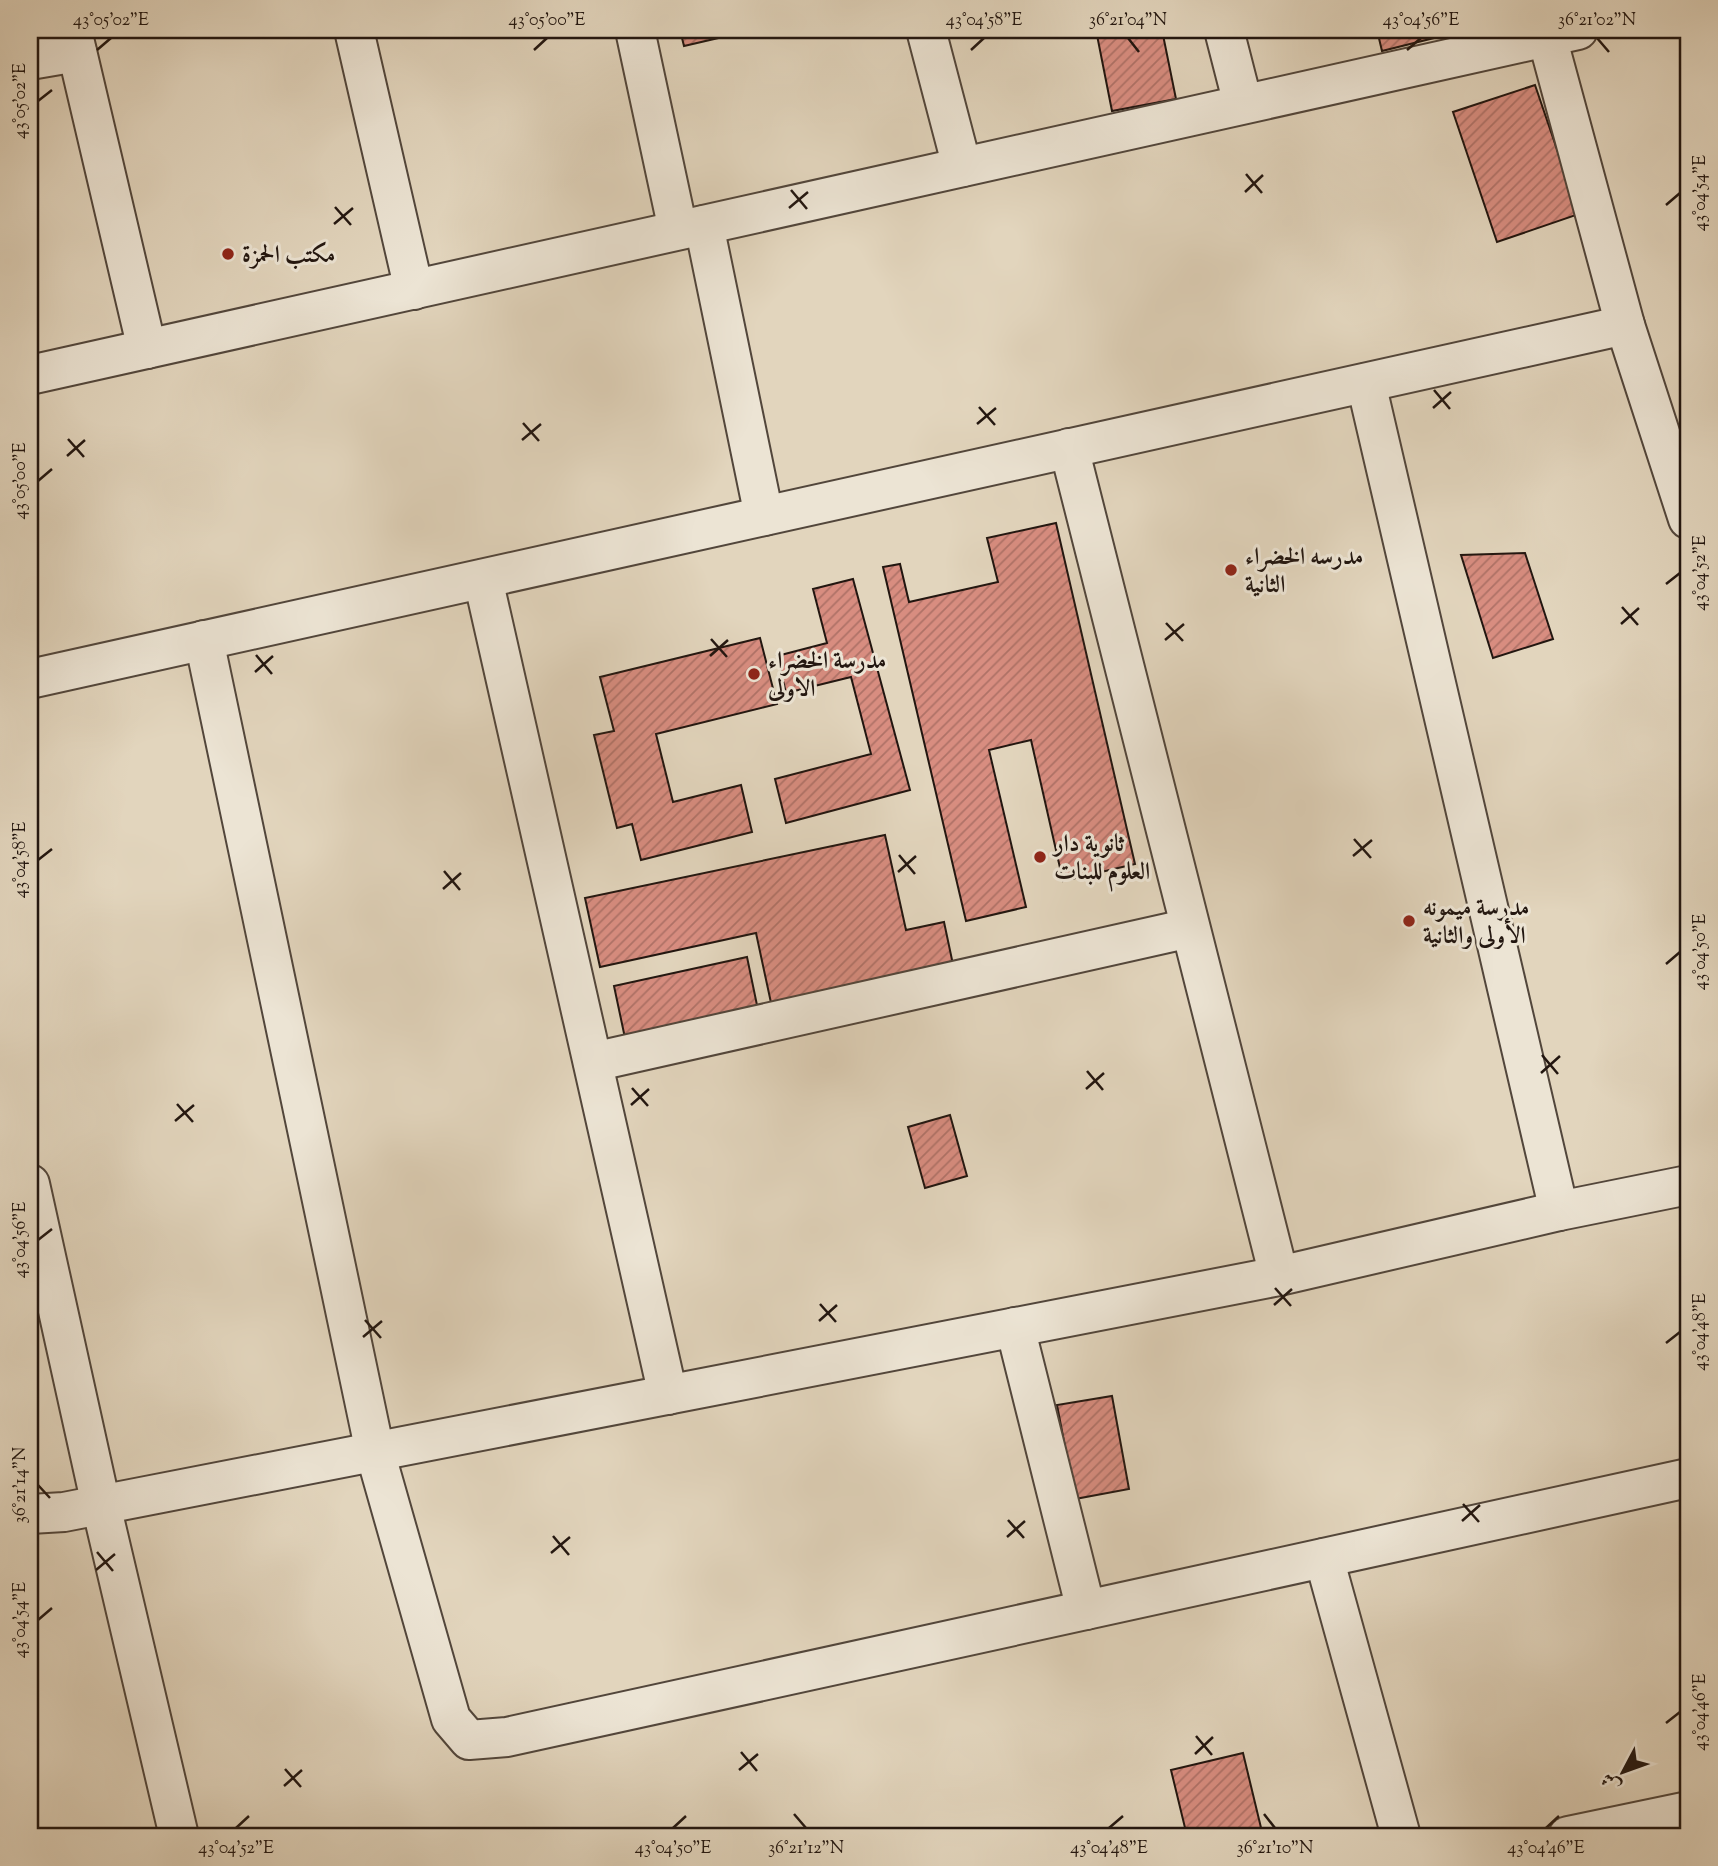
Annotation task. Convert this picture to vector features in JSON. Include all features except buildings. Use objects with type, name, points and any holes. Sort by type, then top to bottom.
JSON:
[{"type":"street","points":[[354,30],[414,290]]},
{"type":"street","points":[[635,30],[691,228],[764,516]]},
{"type":"street","points":[[926,30],[962,167]]},
{"type":"street","points":[[1224,30],[1243,104]]},
{"type":"street","points":[[30,375],[1547,34],[1625,325],[1688,519]]},
{"type":"street","points":[[30,60],[74,41],[147,349]]},
{"type":"street","points":[[30,679],[1625,325]]},
{"type":"street","points":[[1366,383],[1559,1211]]},
{"type":"street","points":[[1069,449],[1279,1276]]},
{"type":"street","points":[[483,579],[668,1395]]},
{"type":"street","points":[[204,640],[375,1452],[451,1719],[469,1740],[507,1737],[1688,1478]]},
{"type":"street","points":[[593,1062],[1190,928]]},
{"type":"street","points":[[30,1184],[101,1505],[179,1836]]},
{"type":"street","points":[[30,1514],[64,1512],[101,1505],[1279,1276],[1559,1211],[1688,1185]]},
{"type":"street","points":[[1015,1327],[1086,1610]]},
{"type":"street","points":[[1324,1558],[1401,1836]]},
{"type":"street","points":[[1568,1836],[1688,1811]]},
{"type":"place","name":"مكتب الحمزة","points":[[228,254]]},
{"type":"place","name":"مدرسه الخضراء الثانية","points":[[1231,570]]},
{"type":"place","name":"مدرسة الخضراء الاولى","points":[[754,674]]},
{"type":"place","name":"ثانوية دار العلوم للبنات","points":[[1040,857]]},
{"type":"place","name":"مدرسة ميمونه الأولى والثانية","points":[[1409,921]]}]
